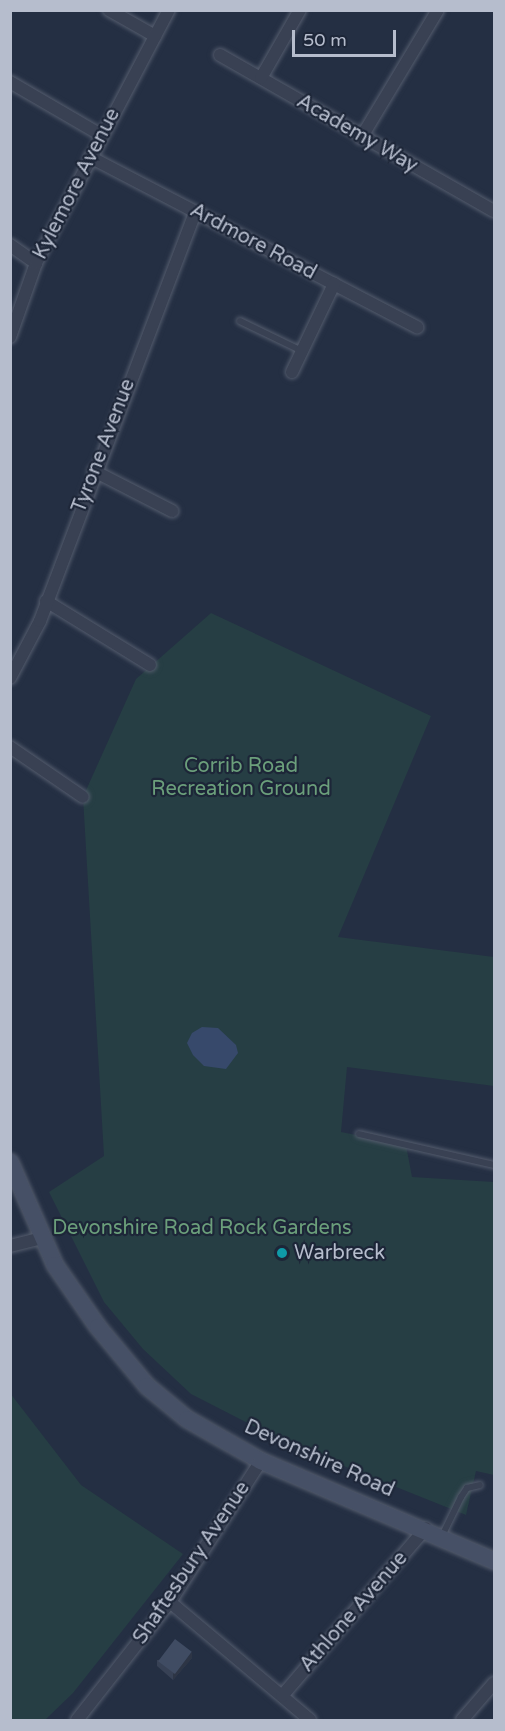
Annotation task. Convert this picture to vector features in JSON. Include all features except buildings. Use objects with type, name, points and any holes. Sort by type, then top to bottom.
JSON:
[{"type":"main road","name":"Devonshire Road","points":[[10,1162],[41,1238],[98,1328],[147,1386],[187,1419],[261,1461],[426,1528],[495,1561]]},
{"type":"street","points":[[110,10],[155,36]]},
{"type":"street","name":"Kylemore Avenue","points":[[10,337],[36,263],[101,135],[169,10]]},
{"type":"street","points":[[261,78],[300,10]]},
{"type":"street","points":[[361,138],[438,10]]},
{"type":"street","name":"Academy Way","points":[[220,55],[361,138],[495,211]]},
{"type":"street","points":[[10,82],[101,135]]},
{"type":"street","name":"Ardmore Road","points":[[90,157],[417,327]]},
{"type":"street","name":"Tyrone Avenue","points":[[10,678],[25,654],[195,212]]},
{"type":"street","points":[[10,245],[36,263]]},
{"type":"street","points":[[292,372],[334,285]]},
{"type":"street","points":[[94,471],[171,511]]},
{"type":"street","points":[[46,601],[150,665]]},
{"type":"street","points":[[10,747],[83,797]]},
{"type":"street","points":[[10,1246],[41,1238]]},
{"type":"street","name":"Shaftesbury Avenue","points":[[77,1720],[170,1602],[261,1461]]},
{"type":"street","name":"Athlone Avenue","points":[[282,1696],[426,1528]]},
{"type":"street","points":[[170,1602],[310,1720]]},
{"type":"street","points":[[462,1720],[492,1691]]},
{"type":"lane","points":[[240,321],[302,351]]},
{"type":"lane","points":[[359,1134],[495,1165]]},
{"type":"lane","points":[[442,1536],[467,1488],[480,1485]]},
{"type":"green space","points":[[211,613],[431,716],[338,937],[494,957],[494,1086],[347,1067],[341,1132],[406,1145],[412,1177],[494,1182],[494,1475],[476,1471],[466,1515],[289,1444],[191,1394],[143,1349],[104,1302],[49,1192],[104,1156],[83,797],[136,679]]},
{"type":"green space","points":[[10,1393],[81,1485],[183,1554],[73,1693],[45,1720],[11,1720]]},
{"type":"water","points":[[202,1027],[218,1028],[236,1045],[238,1053],[226,1069],[204,1066],[193,1055],[187,1043],[192,1033]]},
{"type":"place","name":"Warbreck","points":[[282,1253]]},
{"type":"park label","name":"Corrib Road Recreation Ground","points":[[241,778]]},
{"type":"park label","name":"Devonshire Road Rock Gardens","points":[[202,1228]]}]
